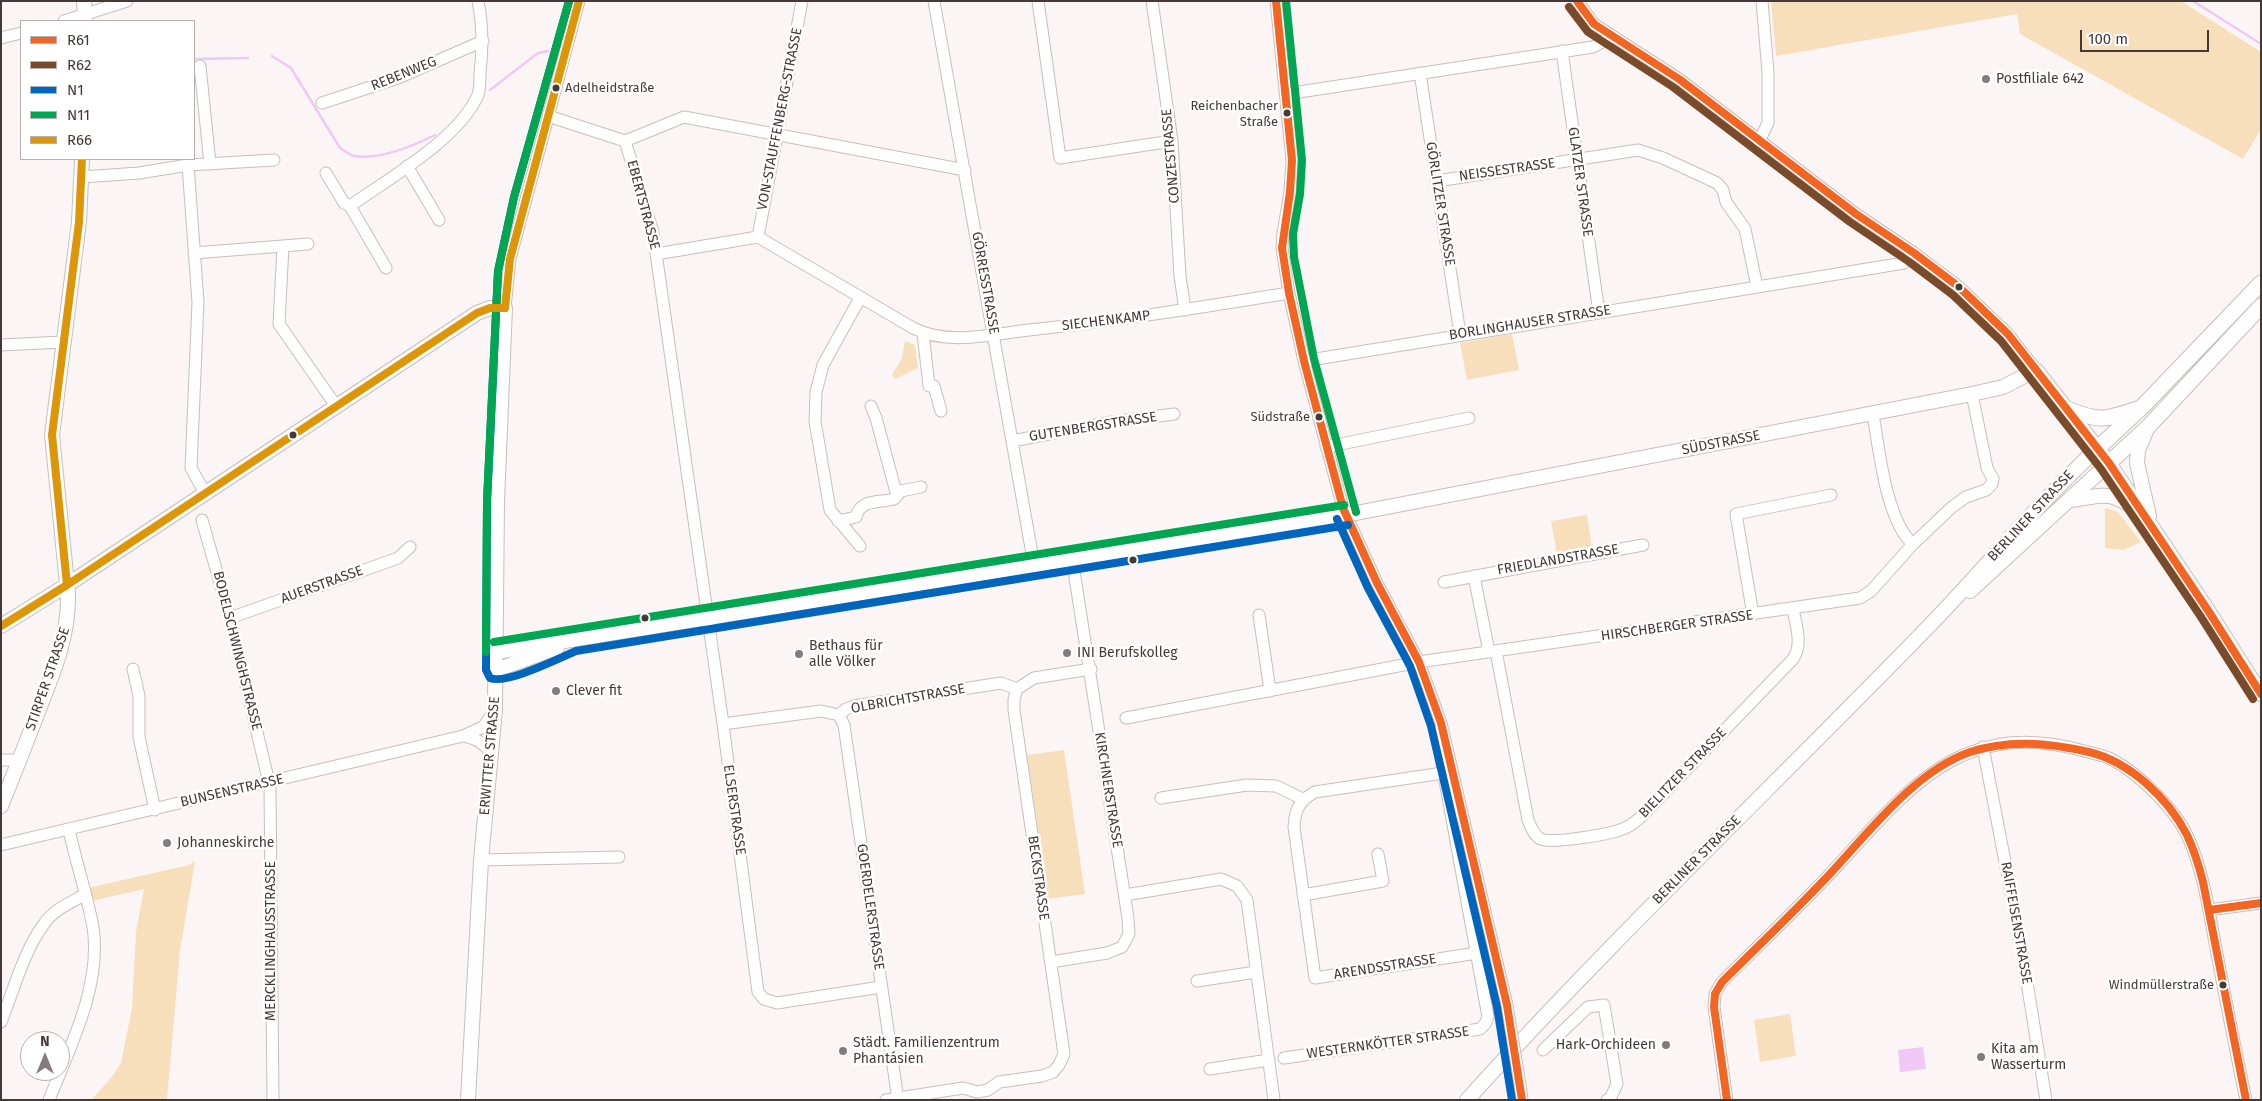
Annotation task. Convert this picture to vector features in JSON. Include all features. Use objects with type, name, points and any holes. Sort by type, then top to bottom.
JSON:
[{"type":"highway","name":"BERLINER STRASSE","points":[[2097,449],[2143,406],[2261,283]]},
{"type":"highway","name":"BERLINER STRASSE","points":[[2109,463],[2148,427],[2261,306]]},
{"type":"highway","points":[[2067,409],[2086,416],[2106,419],[2143,406]]},
{"type":"main road","points":[[84,1],[86,18]]},
{"type":"main road","name":"STIRPER STRASSE","points":[[1,806],[64,639],[68,618],[67,585],[52,434],[78,222],[82,160]]},
{"type":"main road","points":[[1,626],[67,585],[477,313],[490,308],[505,308]]},
{"type":"main road","name":"ERWITTER STRASSE","points":[[468,1100],[481,860],[496,710],[497,501],[505,308]]},
{"type":"main road","points":[[2036,370],[2109,463],[2259,688]]},
{"type":"main road","name":"SÜDSTRASSE","points":[[496,652],[1346,515],[1972,394],[2003,387],[2036,370]]},
{"type":"main road","points":[[2148,427],[2138,450],[2136,463],[2144,486],[2148,519]]},
{"type":"main road","name":"BERLINER STRASSE","points":[[1467,1100],[1541,1018],[1931,624],[2027,519],[2097,449]]},
{"type":"main road","name":"BERLINER STRASSE","points":[[1931,624],[1988,576],[2109,463]]},
{"type":"main road","points":[[2071,500],[2102,494],[2116,496],[2148,519]]},
{"type":"main road","name":"SÜDSTRASSE","points":[[496,670],[512,666],[573,641]]},
{"type":"street","points":[[71,20],[86,18],[95,10],[127,1]]},
{"type":"street","points":[[350,206],[446,136],[466,116],[479,94],[483,24],[478,1]]},
{"type":"street","name":"ERWITTER STRASSE","points":[[505,308],[510,259],[579,1]]},
{"type":"street","name":"VON-STAUFFENBERG-STRASSE","points":[[758,237],[802,1]]},
{"type":"street","name":"GÖRRESSTRASSE","points":[[934,1],[1034,565]]},
{"type":"street","points":[[1038,1],[1060,158],[1172,141]]},
{"type":"street","name":"CONZESTRASSE","points":[[1152,1],[1172,141],[1180,276],[1186,310]]},
{"type":"street","name":"WESTERNKÖTTER STRASSE","points":[[1276,1],[1292,160],[1290,192],[1282,248],[1289,293],[1304,361],[1346,515],[1377,583],[1419,662],[1442,723],[1507,1005],[1522,1100]]},
{"type":"street","points":[[1577,1],[1594,24],[1679,79],[1856,214],[1914,253],[1973,300],[2008,334],[2036,370]]},
{"type":"street","points":[[1760,141],[1768,123],[1768,72],[1762,1]]},
{"type":"street","points":[[1,38],[20,33]]},
{"type":"street","points":[[1286,94],[1594,47],[1612,37]]},
{"type":"street","name":"REBENWEG","points":[[322,103],[398,78],[483,41]]},
{"type":"street","name":"GLATZER STRASSE","points":[[1562,51],[1599,313]]},
{"type":"street","points":[[200,66],[210,164]]},
{"type":"street","name":"GÖRLITZER STRASSE","points":[[1420,73],[1460,334]]},
{"type":"street","name":"EBERTSTRASSE","points":[[548,116],[625,141],[653,232],[707,618]]},
{"type":"street","points":[[625,141],[684,117],[965,170]]},
{"type":"street","points":[[1577,159],[1638,150],[1663,158],[1717,183],[1723,190],[1726,202],[1745,229],[1757,286]]},
{"type":"street","name":"NEISSESTRASSE","points":[[1437,181],[1577,159]]},
{"type":"street","points":[[82,177],[140,173],[188,165],[274,160]]},
{"type":"street","points":[[188,165],[198,302],[191,468],[205,493]]},
{"type":"street","points":[[406,166],[439,220]]},
{"type":"street","points":[[326,173],[344,202],[350,206],[386,268]]},
{"type":"street","points":[[656,254],[758,237]]},
{"type":"street","name":"SIECHENKAMP","points":[[758,237],[922,333],[962,337],[1090,324],[1289,293]]},
{"type":"street","points":[[194,253],[308,244]]},
{"type":"street","points":[[283,246],[279,324],[336,406]]},
{"type":"street","name":"BORLINGHAUSER STRASSE","points":[[1304,361],[1460,334],[1900,264],[1907,261],[1914,253]]},
{"type":"street","points":[[860,298],[823,365],[816,392],[815,421],[830,510],[860,546]]},
{"type":"street","points":[[922,333],[929,386],[934,386],[941,412]]},
{"type":"street","points":[[1,345],[63,342]]},
{"type":"street","name":"HIRSCHBERGER STRASSE","points":[[1126,718],[1419,662],[1860,598],[1872,590],[1913,544],[1952,507],[1966,497],[1986,490],[1992,484],[1993,479],[1987,468],[1972,394]]},
{"type":"street","points":[[871,406],[898,496]]},
{"type":"street","name":"GUTENBERGSTRASSE","points":[[1012,440],[1112,422],[1174,414]]},
{"type":"street","points":[[1873,414],[1891,510],[1904,533],[1913,544]]},
{"type":"street","points":[[1326,447],[1469,418]]},
{"type":"street","points":[[838,520],[856,517],[858,510],[863,504],[891,500],[898,496],[901,491],[921,488]]},
{"type":"street","points":[[1752,615],[1736,514],[1831,495]]},
{"type":"street","name":"BODELSCHWINGHSTRASSE","points":[[202,520],[230,618],[270,782]]},
{"type":"street","name":"FRIEDLANDSTRASSE","points":[[1444,582],[1643,545]]},
{"type":"street","name":"AUERSTRASSE","points":[[230,618],[398,558],[410,547]]},
{"type":"street","name":"KIRCHNERSTRASSE","points":[[1051,962],[1107,953],[1122,947],[1129,934],[1125,895],[1111,818],[1091,670],[1072,558]]},
{"type":"street","points":[[1474,576],[1493,652]]},
{"type":"street","name":"BIELITZER STRASSE","points":[[1493,652],[1528,820],[1532,830],[1540,839],[1561,840],[1615,832],[1627,828],[1641,817],[1793,659],[1799,645],[1794,608]]},
{"type":"street","points":[[1259,614],[1270,691]]},
{"type":"street","name":"ELSERSTRASSE","points":[[707,618],[723,724],[758,992],[764,999],[777,1003],[881,988]]},
{"type":"street","points":[[133,670],[139,696],[139,737],[155,810]]},
{"type":"street","points":[[1017,689],[1034,678],[1091,670]]},
{"type":"street","name":"OLBRICHTSTRASSE","points":[[723,724],[821,711],[839,715],[846,709],[854,706],[964,688],[1001,684],[1017,689]]},
{"type":"street","name":"BECKSTRASSE","points":[[983,1096],[999,1082],[1042,1076],[1053,1072],[1064,1054],[1014,710],[1014,699],[1017,689]]},
{"type":"street","name":"BUNSENSTRASSE","points":[[1,845],[463,736],[483,727],[496,710]]},
{"type":"street","name":"GOERDELERSTRASSE","points":[[839,715],[844,725],[898,1099]]},
{"type":"street","name":"WESTERNKÖTTER STRASSE","points":[[1284,1058],[1480,1029],[1485,1024],[1488,1017],[1438,742],[1442,723]]},
{"type":"street","points":[[463,736],[478,741],[486,746],[492,754]]},
{"type":"street","points":[[1727,1100],[1714,1008],[1715,994],[1722,982],[1820,884],[1911,787],[1945,764],[1983,747],[2024,741],[2059,744],[2112,759],[2139,778],[2162,800],[2187,836],[2199,869],[2209,913],[2246,1100]]},
{"type":"street","name":"RAIFFEISENSTRASSE","points":[[1983,747],[2021,944],[2046,1100]]},
{"type":"street","points":[[1,760],[19,760]]},
{"type":"street","points":[[1161,798],[1247,785],[1276,786],[1303,799],[1315,792],[1443,772]]},
{"type":"street","name":"MERCKLINGHAUSSTRASSE","points":[[270,782],[273,1100]]},
{"type":"street","name":"ARENDSSTRASSE","points":[[1303,799],[1295,814],[1294,827],[1315,978],[1477,953]]},
{"type":"street","points":[[49,1100],[82,1014],[94,967],[93,928],[68,830]]},
{"type":"street","points":[[1303,895],[1383,881],[1378,854]]},
{"type":"street","points":[[481,860],[619,857]]},
{"type":"street","points":[[1125,895],[1221,879],[1237,886],[1247,900],[1274,1100]]},
{"type":"street","points":[[1,1022],[31,946],[44,923],[60,908],[84,895]]},
{"type":"street","points":[[2209,913],[2261,903]]},
{"type":"street","points":[[1198,981],[1256,972]]},
{"type":"street","points":[[1543,1050],[1588,1007],[1604,1005],[1617,1084],[1610,1099],[1607,1100]]},
{"type":"street","points":[[1210,1069],[1269,1060]]},
{"type":"street","points":[[886,1100],[963,1088],[983,1096]]},
{"type":"shaded area","points":[[1771,1],[2181,1],[2261,52],[2261,129],[2243,159],[2020,34],[2017,14],[1776,56]]},
{"type":"shaded area","points":[[1512,334],[1519,370],[1467,380],[1460,343]]},
{"type":"shaded area","points":[[905,341],[915,345],[918,368],[895,379],[892,375],[902,358]]},
{"type":"shaded area","points":[[2105,508],[2118,512],[2141,542],[2124,550],[2105,548]]},
{"type":"shaded area","points":[[1587,515],[1592,549],[1557,555],[1551,521]]},
{"type":"shaded area","points":[[1064,750],[1085,894],[1048,899],[1027,755]]},
{"type":"shaded area","points":[[195,861],[180,950],[167,1100],[91,1100],[111,1078],[121,1063],[132,1008],[136,932],[144,889],[92,901],[88,888],[189,865]]},
{"type":"shaded area","points":[[1790,1014],[1796,1056],[1760,1062],[1754,1020]]},
{"type":"shaded area","points":[[1923,1047],[1926,1069],[1900,1072],[1898,1050]]},
{"type":"waterway","points":[[2193,1],[2261,44]]},
{"type":"waterway","points":[[490,90],[538,53],[548,51]]},
{"type":"waterway","points":[[272,56],[291,68],[340,148],[350,155],[364,157],[385,154],[406,148],[435,135]]},
{"type":"waterway","points":[[195,59],[248,58]]},
{"type":"transit line","name":"N1","points":[[569,1],[514,197],[498,271],[487,501],[486,670],[490,678],[508,678],[576,651],[1348,525]]},
{"type":"transit line","name":"N11","points":[[486,652],[487,501],[498,271],[514,197],[569,1]]},
{"type":"transit line","name":"R66","points":[[505,308],[510,259],[579,1]]},
{"type":"transit line","name":"R61","points":[[1276,1],[1292,160],[1290,192],[1282,248],[1289,293],[1304,361],[1343,508],[1377,583],[1419,662],[1441,723],[1507,1005],[1522,1100]]},
{"type":"transit line","name":"N11","points":[[1286,1],[1302,160],[1300,194],[1293,234],[1294,257],[1314,359],[1356,512]]},
{"type":"transit line","name":"R61","points":[[1577,1],[1594,24],[1679,79],[1856,214],[1914,253],[1959,287],[2008,334],[2109,463],[2209,612],[2261,694]]},
{"type":"transit line","name":"R62","points":[[1569,7],[1588,32],[1673,87],[1850,222],[1908,261],[1953,295],[2001,341],[2101,469],[2201,617],[2253,699]]},
{"type":"transit line","name":"R66","points":[[67,585],[52,435],[79,222],[82,160]]},
{"type":"transit line","name":"R66","points":[[1,626],[67,585],[477,313],[490,308],[505,308]]},
{"type":"transit line","name":"N11","points":[[494,642],[1344,505]]},
{"type":"transit line","name":"N1","points":[[1337,519],[1368,588],[1410,666],[1431,726],[1497,1007],[1512,1100]]},
{"type":"transit line","name":"R61","points":[[1727,1100],[1714,1007],[1715,994],[1722,982],[1813,891],[1910,789],[1949,761],[1985,748],[2015,744],[2059,746],[2089,752],[2119,764],[2146,783],[2179,821],[2192,846],[2203,882],[2246,1100]]},
{"type":"transit line","name":"R61","points":[[2209,910],[2261,903]]},
{"type":"place","name":"Postfiliale 642","points":[[1986,79]]},
{"type":"place","name":"Adelheidstraße","points":[[556,88]]},
{"type":"place","name":"Reichenbacher Straße","points":[[1287,113]]},
{"type":"place","name":"Südstraße","points":[[1319,417]]},
{"type":"place","name":"INI Berufskolleg","points":[[1067,653]]},
{"type":"place","name":"Bethaus für alle Völker","points":[[799,654]]},
{"type":"place","name":"Clever fit","points":[[556,691]]},
{"type":"place","name":"Johanneskirche","points":[[167,843]]},
{"type":"place","name":"Windmüllerstraße","points":[[2223,985]]},
{"type":"place","name":"Hark-Orchideen","points":[[1666,1045]]},
{"type":"place","name":"Städt. Familienzentrum Phantásien","points":[[843,1051]]},
{"type":"place","name":"Kita am Wasserturm","points":[[1981,1057]]}]
